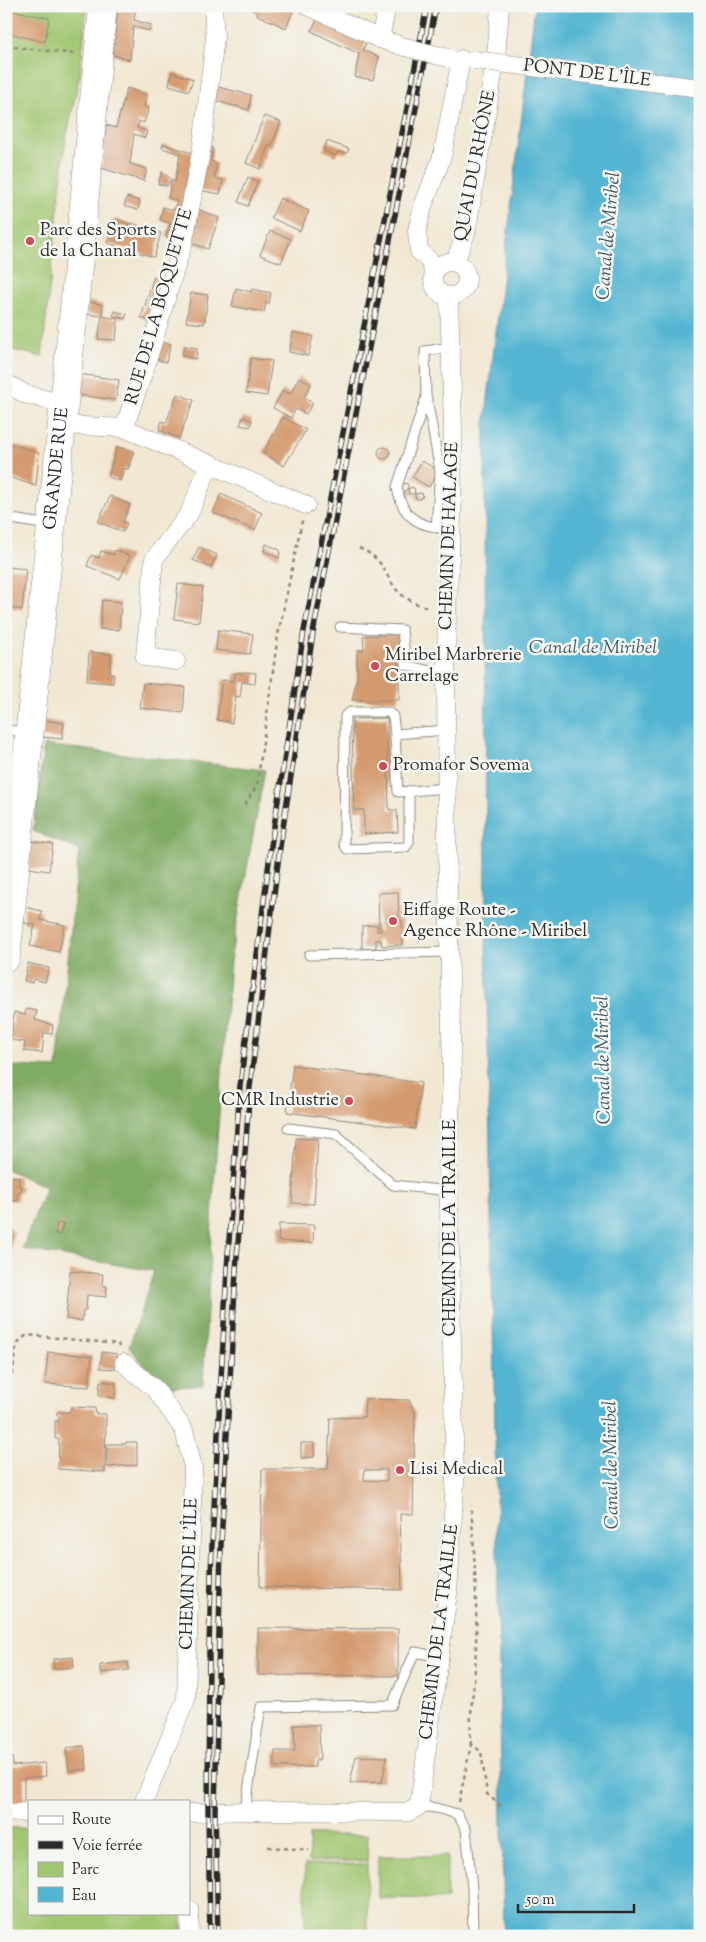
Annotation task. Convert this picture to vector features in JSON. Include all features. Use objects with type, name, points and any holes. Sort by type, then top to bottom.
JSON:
[{"type":"main road","name":"GRANDE RUE","points":[[7,939],[18,731],[51,525],[103,6]]},
{"type":"street","name":"RUE DE LA BOQUETTE","points":[[124,428],[144,371],[184,240],[202,147],[215,38],[213,6]]},
{"type":"street","name":"PONT DE L'ÎLE","points":[[308,6],[380,39],[405,47],[461,59],[700,88]]},
{"type":"street","points":[[380,39],[387,6]]},
{"type":"street","name":"QUAI DU RHÔNE","points":[[455,262],[466,233],[495,63],[500,6]]},
{"type":"street","name":"QUAI DU RHÔNE","points":[[434,272],[428,260],[419,251],[417,231],[423,206],[442,157],[461,59]]},
{"type":"street","points":[[455,262],[465,271],[467,281],[462,291],[458,294],[442,295],[434,288],[432,277],[441,264],[455,262]]},
{"type":"street","name":"CHEMIN DE HALAGE","points":[[449,296],[453,428],[444,528],[447,610],[447,788],[452,1076]]},
{"type":"street","points":[[6,384],[62,414],[124,428],[306,505]]},
{"type":"street","points":[[176,661],[144,657],[154,559],[188,514],[210,463]]},
{"type":"street","name":"CHEMIN DE LA TRAILLE","points":[[419,1806],[448,1593],[455,1483],[448,1163],[452,1076]]},
{"type":"street","name":"CHEMIN DE L'ÎLE","points":[[124,1363],[156,1390],[184,1430],[193,1468],[186,1699],[144,1800]]},
{"type":"street","points":[[190,1813],[245,1811],[409,1812],[419,1806]]},
{"type":"street","points":[[6,1813],[28,1812]]},
{"type":"street","points":[[189,1914],[190,1936]]},
{"type":"lane","points":[[426,397],[397,487],[399,502],[407,513],[422,525],[444,528],[440,471],[426,397],[425,351],[451,348]]},
{"type":"lane","points":[[6,518],[51,525]]},
{"type":"lane","points":[[340,627],[402,630],[405,664],[446,675]]},
{"type":"lane","points":[[409,791],[409,842],[406,848],[347,849],[344,844],[345,716],[350,712],[388,712],[393,716],[398,792],[409,791],[447,788]]},
{"type":"lane","points":[[395,734],[447,730]]},
{"type":"lane","points":[[308,955],[450,952]]},
{"type":"lane","points":[[288,1128],[336,1134],[394,1184],[449,1191]]},
{"type":"lane","points":[[245,1811],[261,1706],[392,1705],[415,1652],[440,1657]]},
{"type":"lane","points":[[419,1806],[436,1808],[457,1814],[466,1829],[472,1889],[473,1936]]},
{"type":"path","points":[[6,46],[79,54]]},
{"type":"path","points":[[245,805],[257,785],[278,636],[306,505]]},
{"type":"path","points":[[359,548],[382,564],[396,590],[410,600],[426,607],[447,610]]},
{"type":"path","points":[[6,1381],[11,1373],[16,1344],[21,1338],[28,1335],[118,1344],[124,1363]]},
{"type":"path","points":[[457,1814],[471,1745],[481,1751],[487,1794],[502,1807]]},
{"type":"path","points":[[268,1847],[309,1850]]},
{"type":"green space","name":"Parc des Sports de la Chanal","points":[[6,6],[87,6],[80,74],[65,144],[42,357],[6,348]]},
{"type":"green space","points":[[44,745],[265,770],[230,961],[214,1184],[203,1385],[164,1388],[129,1347],[154,1271],[22,1249],[46,1187],[6,1169],[6,1119],[11,1066],[57,1068],[79,850],[33,831]]},
{"type":"green space","points":[[6,1828],[28,1828],[28,1914],[182,1914],[182,1936],[6,1936]]},
{"type":"green space","points":[[309,1835],[368,1835],[367,1861],[309,1861]]},
{"type":"green space","points":[[378,1856],[447,1856],[447,1899],[378,1898]]},
{"type":"green space","points":[[305,1864],[367,1864],[367,1936],[305,1936]]},
{"type":"water","name":"Canal de Miribel","points":[[535,6],[700,6],[700,1936],[504,1936],[486,933],[485,424]]},
{"type":"building","points":[[118,6],[136,6],[134,20],[151,25],[150,31],[133,27],[130,60],[113,55]]},
{"type":"building","points":[[244,6],[295,7],[286,28],[257,15],[258,13]]},
{"type":"building","points":[[6,9],[49,18],[45,42],[8,33],[6,39]]},
{"type":"building","points":[[318,18],[367,40],[363,50],[379,57],[373,80],[355,77],[359,54],[311,31]]},
{"type":"building","points":[[172,72],[193,79],[189,91],[169,85]]},
{"type":"building","points":[[214,86],[251,95],[249,110],[212,100]]},
{"type":"building","points":[[127,88],[147,95],[144,106],[149,108],[144,123],[139,121],[137,128],[147,131],[145,138],[134,134],[130,164],[147,169],[144,181],[101,168],[106,125],[116,128]]},
{"type":"building","points":[[264,116],[281,122],[271,147],[268,146],[260,169],[246,163]]},
{"type":"building","points":[[327,141],[349,149],[347,153],[337,152],[336,156],[323,150]]},
{"type":"building","points":[[163,144],[195,154],[179,241],[166,237],[170,223],[160,220],[163,207],[174,210],[177,201],[168,198],[172,180],[175,182],[180,154],[162,148]]},
{"type":"building","points":[[206,147],[213,148],[211,161],[217,164],[214,178],[223,180],[220,194],[198,190]]},
{"type":"building","points":[[162,172],[171,179],[167,186],[158,184]]},
{"type":"building","points":[[248,177],[258,181],[248,206],[238,202]]},
{"type":"building","points":[[127,197],[140,201],[138,210],[124,206]]},
{"type":"building","points":[[280,198],[309,211],[300,231],[271,218]]},
{"type":"building","points":[[195,208],[219,218],[208,249],[188,242]]},
{"type":"building","points":[[115,219],[161,233],[154,257],[107,243]]},
{"type":"building","points":[[270,231],[291,239],[281,263],[260,255]]},
{"type":"building","points":[[154,276],[167,281],[155,321],[141,318]]},
{"type":"building","points":[[236,288],[251,292],[252,289],[271,293],[269,304],[266,303],[264,312],[232,306]]},
{"type":"building","points":[[191,293],[208,295],[204,324],[186,322]]},
{"type":"building","points":[[88,301],[103,305],[102,316],[87,314]]},
{"type":"building","points":[[115,311],[127,314],[125,319],[113,316]]},
{"type":"building","points":[[102,316],[118,319],[116,340],[98,339]]},
{"type":"building","points":[[293,332],[313,336],[308,356],[289,352]]},
{"type":"building","points":[[157,342],[171,344],[166,362],[152,358]]},
{"type":"building","points":[[184,346],[197,348],[196,359],[182,356]]},
{"type":"building","points":[[251,358],[272,361],[267,396],[246,393]]},
{"type":"building","points":[[79,374],[119,380],[116,400],[77,395]]},
{"type":"building","points":[[299,377],[311,384],[304,398],[313,403],[306,414],[296,409],[291,418],[273,408],[283,390],[290,394]]},
{"type":"building","points":[[177,394],[194,400],[179,438],[159,430],[162,421],[166,423]]},
{"type":"building","points":[[243,417],[252,420],[250,427],[240,425]]},
{"type":"building","points":[[283,417],[306,430],[284,466],[263,453]]},
{"type":"building","points":[[6,442],[39,453],[36,486],[6,476]]},
{"type":"building","points":[[117,447],[134,451],[128,469],[124,468],[120,481],[108,477]]},
{"type":"building","points":[[382,447],[386,447],[390,453],[386,459],[382,459],[378,455],[378,451]]},
{"type":"building","points":[[422,461],[439,471],[429,487],[412,477]]},
{"type":"building","points":[[403,483],[408,484],[408,489],[404,491],[402,489]]},
{"type":"building","points":[[414,488],[415,494],[409,494],[408,489]]},
{"type":"building","points":[[422,493],[423,497],[418,500],[415,494]]},
{"type":"building","points":[[221,494],[262,513],[255,530],[213,513]]},
{"type":"building","points":[[110,496],[130,505],[123,522],[127,524],[123,532],[98,522]]},
{"type":"building","points":[[266,544],[280,550],[279,558],[264,551]]},
{"type":"building","points":[[199,547],[217,555],[211,568],[193,560]]},
{"type":"building","points":[[115,550],[130,556],[120,579],[87,566],[91,555],[99,558],[101,551],[113,555]]},
{"type":"building","points":[[6,567],[26,569],[22,610],[6,607]]},
{"type":"building","points":[[178,584],[203,587],[199,622],[174,619]]},
{"type":"building","points":[[102,600],[121,602],[119,630],[100,629]]},
{"type":"building","points":[[218,630],[253,634],[250,654],[216,650]]},
{"type":"building","points":[[399,634],[399,700],[352,700],[357,678],[357,650],[364,650],[363,636]]},
{"type":"building","points":[[89,652],[111,654],[110,673],[114,674],[113,683],[87,681]]},
{"type":"building","points":[[235,673],[256,673],[255,684],[242,682],[240,697],[236,696],[232,723],[217,720],[222,680],[234,681]]},
{"type":"building","points":[[143,683],[185,687],[183,713],[140,708]]},
{"type":"building","points":[[387,718],[389,810],[397,810],[398,832],[364,834],[364,810],[354,810],[352,719]]},
{"type":"building","points":[[44,720],[64,723],[62,739],[42,737]]},
{"type":"building","points":[[31,841],[53,844],[49,871],[29,868]]},
{"type":"building","points":[[398,892],[399,920],[402,920],[403,945],[382,946],[381,940],[376,940],[376,948],[362,949],[362,926],[377,925],[377,931],[381,931],[381,928],[379,928],[378,893]]},
{"type":"building","points":[[24,907],[42,911],[40,920],[65,925],[59,952],[30,946],[35,925],[24,923]]},
{"type":"building","points":[[28,963],[49,968],[45,982],[33,979],[32,983],[24,981]]},
{"type":"building","points":[[26,1009],[37,1011],[35,1020],[53,1025],[52,1034],[44,1033],[42,1053],[24,1051],[25,1042],[11,1040],[14,1012],[25,1015]]},
{"type":"building","points":[[293,1065],[421,1083],[415,1129],[287,1112]]},
{"type":"building","points":[[296,1138],[318,1139],[314,1204],[292,1203]]},
{"type":"building","points":[[6,1176],[19,1177],[19,1186],[22,1186],[21,1192],[18,1192],[17,1201],[6,1200]]},
{"type":"building","points":[[57,1223],[63,1224],[60,1235],[55,1234]]},
{"type":"building","points":[[279,1224],[314,1225],[313,1243],[278,1241]]},
{"type":"building","points":[[6,1230],[14,1231],[10,1251],[6,1250]]},
{"type":"building","points":[[70,1271],[103,1274],[102,1285],[107,1286],[106,1297],[87,1295],[86,1310],[83,1310],[82,1321],[66,1319]]},
{"type":"building","points":[[48,1352],[92,1356],[89,1387],[45,1384]]},
{"type":"building","points":[[102,1352],[117,1354],[116,1369],[100,1368]]},
{"type":"building","points":[[100,1381],[116,1383],[115,1398],[99,1396]]},
{"type":"building","points":[[365,1399],[409,1400],[415,1413],[413,1514],[400,1514],[402,1590],[260,1587],[262,1469],[328,1469],[330,1418],[364,1417]],"holes":[[[364,1470],[387,1470],[387,1481],[364,1480]]]},
{"type":"building","points":[[71,1407],[95,1408],[96,1414],[106,1414],[105,1472],[58,1469],[59,1439],[55,1439],[55,1421],[59,1421],[60,1416],[57,1416],[57,1412],[69,1412]]},
{"type":"building","points":[[126,1442],[137,1442],[137,1465],[107,1467],[107,1444],[126,1444]]},
{"type":"building","points":[[301,1443],[314,1443],[314,1457],[301,1458]]},
{"type":"building","points":[[258,1628],[398,1629],[398,1676],[258,1675]]},
{"type":"building","points":[[73,1657],[74,1667],[54,1669],[53,1659]]},
{"type":"building","points":[[128,1662],[129,1670],[100,1673],[100,1665]]},
{"type":"building","points":[[294,1725],[319,1725],[320,1760],[315,1760],[315,1767],[275,1767],[275,1751],[295,1751]]},
{"type":"building","points":[[84,1746],[87,1769],[69,1771],[66,1748]]},
{"type":"building","points":[[356,1756],[387,1757],[382,1782],[350,1783]]},
{"type":"building","points":[[6,1757],[12,1757],[13,1766],[45,1763],[46,1776],[24,1778],[24,1800],[21,1804],[9,1804],[10,1788],[6,1787]]},
{"type":"railway","points":[[210,1936],[208,1812],[212,1544],[227,1269],[240,1086],[271,846],[304,631],[427,6]]},
{"type":"railway","points":[[218,1936],[215,1812],[221,1544],[236,1270],[250,1087],[280,847],[313,633],[436,6]]},
{"type":"place","name":"Parc des Sports de la Chanal","points":[[30,241]]},
{"type":"place","name":"Miribel Marbrerie Carrelage","points":[[375,666]]},
{"type":"place","name":"Promafor Sovema","points":[[383,766]]},
{"type":"place","name":"Eiffage Route - Agence Rhône - Miribel","points":[[393,921]]},
{"type":"place","name":"CMR Industrie","points":[[349,1101]]},
{"type":"place","name":"Lisi Medical","points":[[400,1470]]}]
